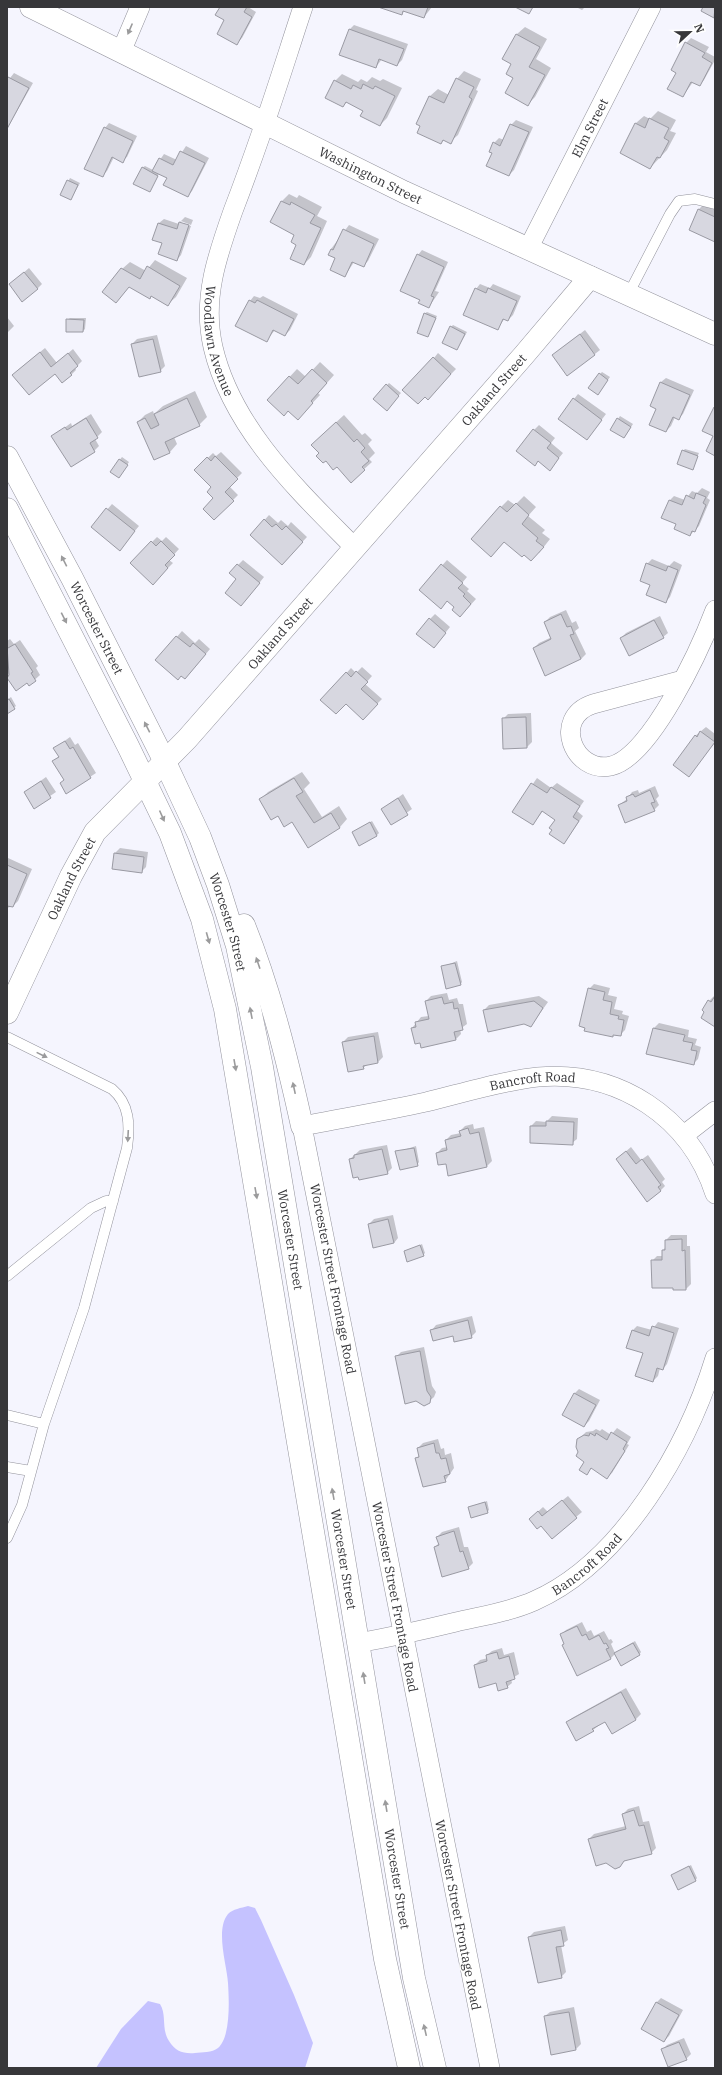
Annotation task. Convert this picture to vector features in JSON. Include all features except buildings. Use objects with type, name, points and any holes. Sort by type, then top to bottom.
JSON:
[{"type":"main road","name":"Washington Street","points":[[31,7],[404,192],[715,334]]},
{"type":"main road","name":"Oakland Street","points":[[7,1012],[71,876],[92,837],[104,821],[165,762],[355,548],[590,277]]},
{"type":"main road","name":"Worcester Street","points":[[7,457],[44,523],[189,812],[210,862],[237,946],[249,998],[262,1067],[414,1978],[435,2068]]},
{"type":"main road","name":"Worcester Street","points":[[7,508],[146,781],[170,833],[195,898],[211,949],[225,1009],[382,1943],[395,2011],[409,2068]]},
{"type":"main road","points":[[189,812],[232,898],[256,957],[282,1040],[302,1126]]},
{"type":"street","points":[[121,52],[140,7]]},
{"type":"street","name":"Woodlawn Avenue","points":[[303,7],[265,124],[213,271],[209,317],[213,348],[231,395],[252,430],[295,486],[355,548]]},
{"type":"street","name":"Elm Street","points":[[528,249],[651,7]]},
{"type":"street","points":[[683,680],[593,704],[580,710],[575,714],[570,727],[574,747],[583,759],[597,766],[612,766],[633,752],[651,731],[683,680],[700,647],[715,610]]},
{"type":"street","name":"Bancroft Road","points":[[302,1126],[426,1102],[523,1080],[556,1077],[596,1080],[615,1088],[659,1112],[684,1135],[698,1156],[715,1194]]},
{"type":"street","points":[[684,1135],[715,1111]]},
{"type":"street","name":"Worcester Street Frontage Road","points":[[302,1126],[402,1635],[490,2068]]},
{"type":"street","name":"Bancroft Road","points":[[358,1643],[402,1635],[502,1612],[526,1604],[558,1588],[591,1564],[611,1544],[630,1521],[673,1456],[693,1418],[715,1358]]},
{"type":"lane","points":[[628,295],[670,214],[679,201],[695,199],[715,204]]},
{"type":"lane","points":[[7,1037],[112,1089],[124,1103],[128,1118],[128,1136],[113,1201],[84,1308],[44,1424],[22,1505],[7,1538]]},
{"type":"lane","points":[[7,1276],[91,1208],[106,1201],[113,1201]]},
{"type":"lane","points":[[7,1415],[44,1424]]},
{"type":"lane","points":[[7,1467],[31,1471]]},
{"type":"shaded area","points":[[248,1906],[255,1908],[261,1920],[313,2043],[305,2068],[96,2068],[121,2029],[148,2001],[160,2004],[163,2013],[165,2032],[171,2044],[177,2049],[183,2052],[191,2053],[210,2052],[218,2048],[225,2035],[229,2008],[228,1983],[222,1929],[224,1921],[230,1912]]}]
